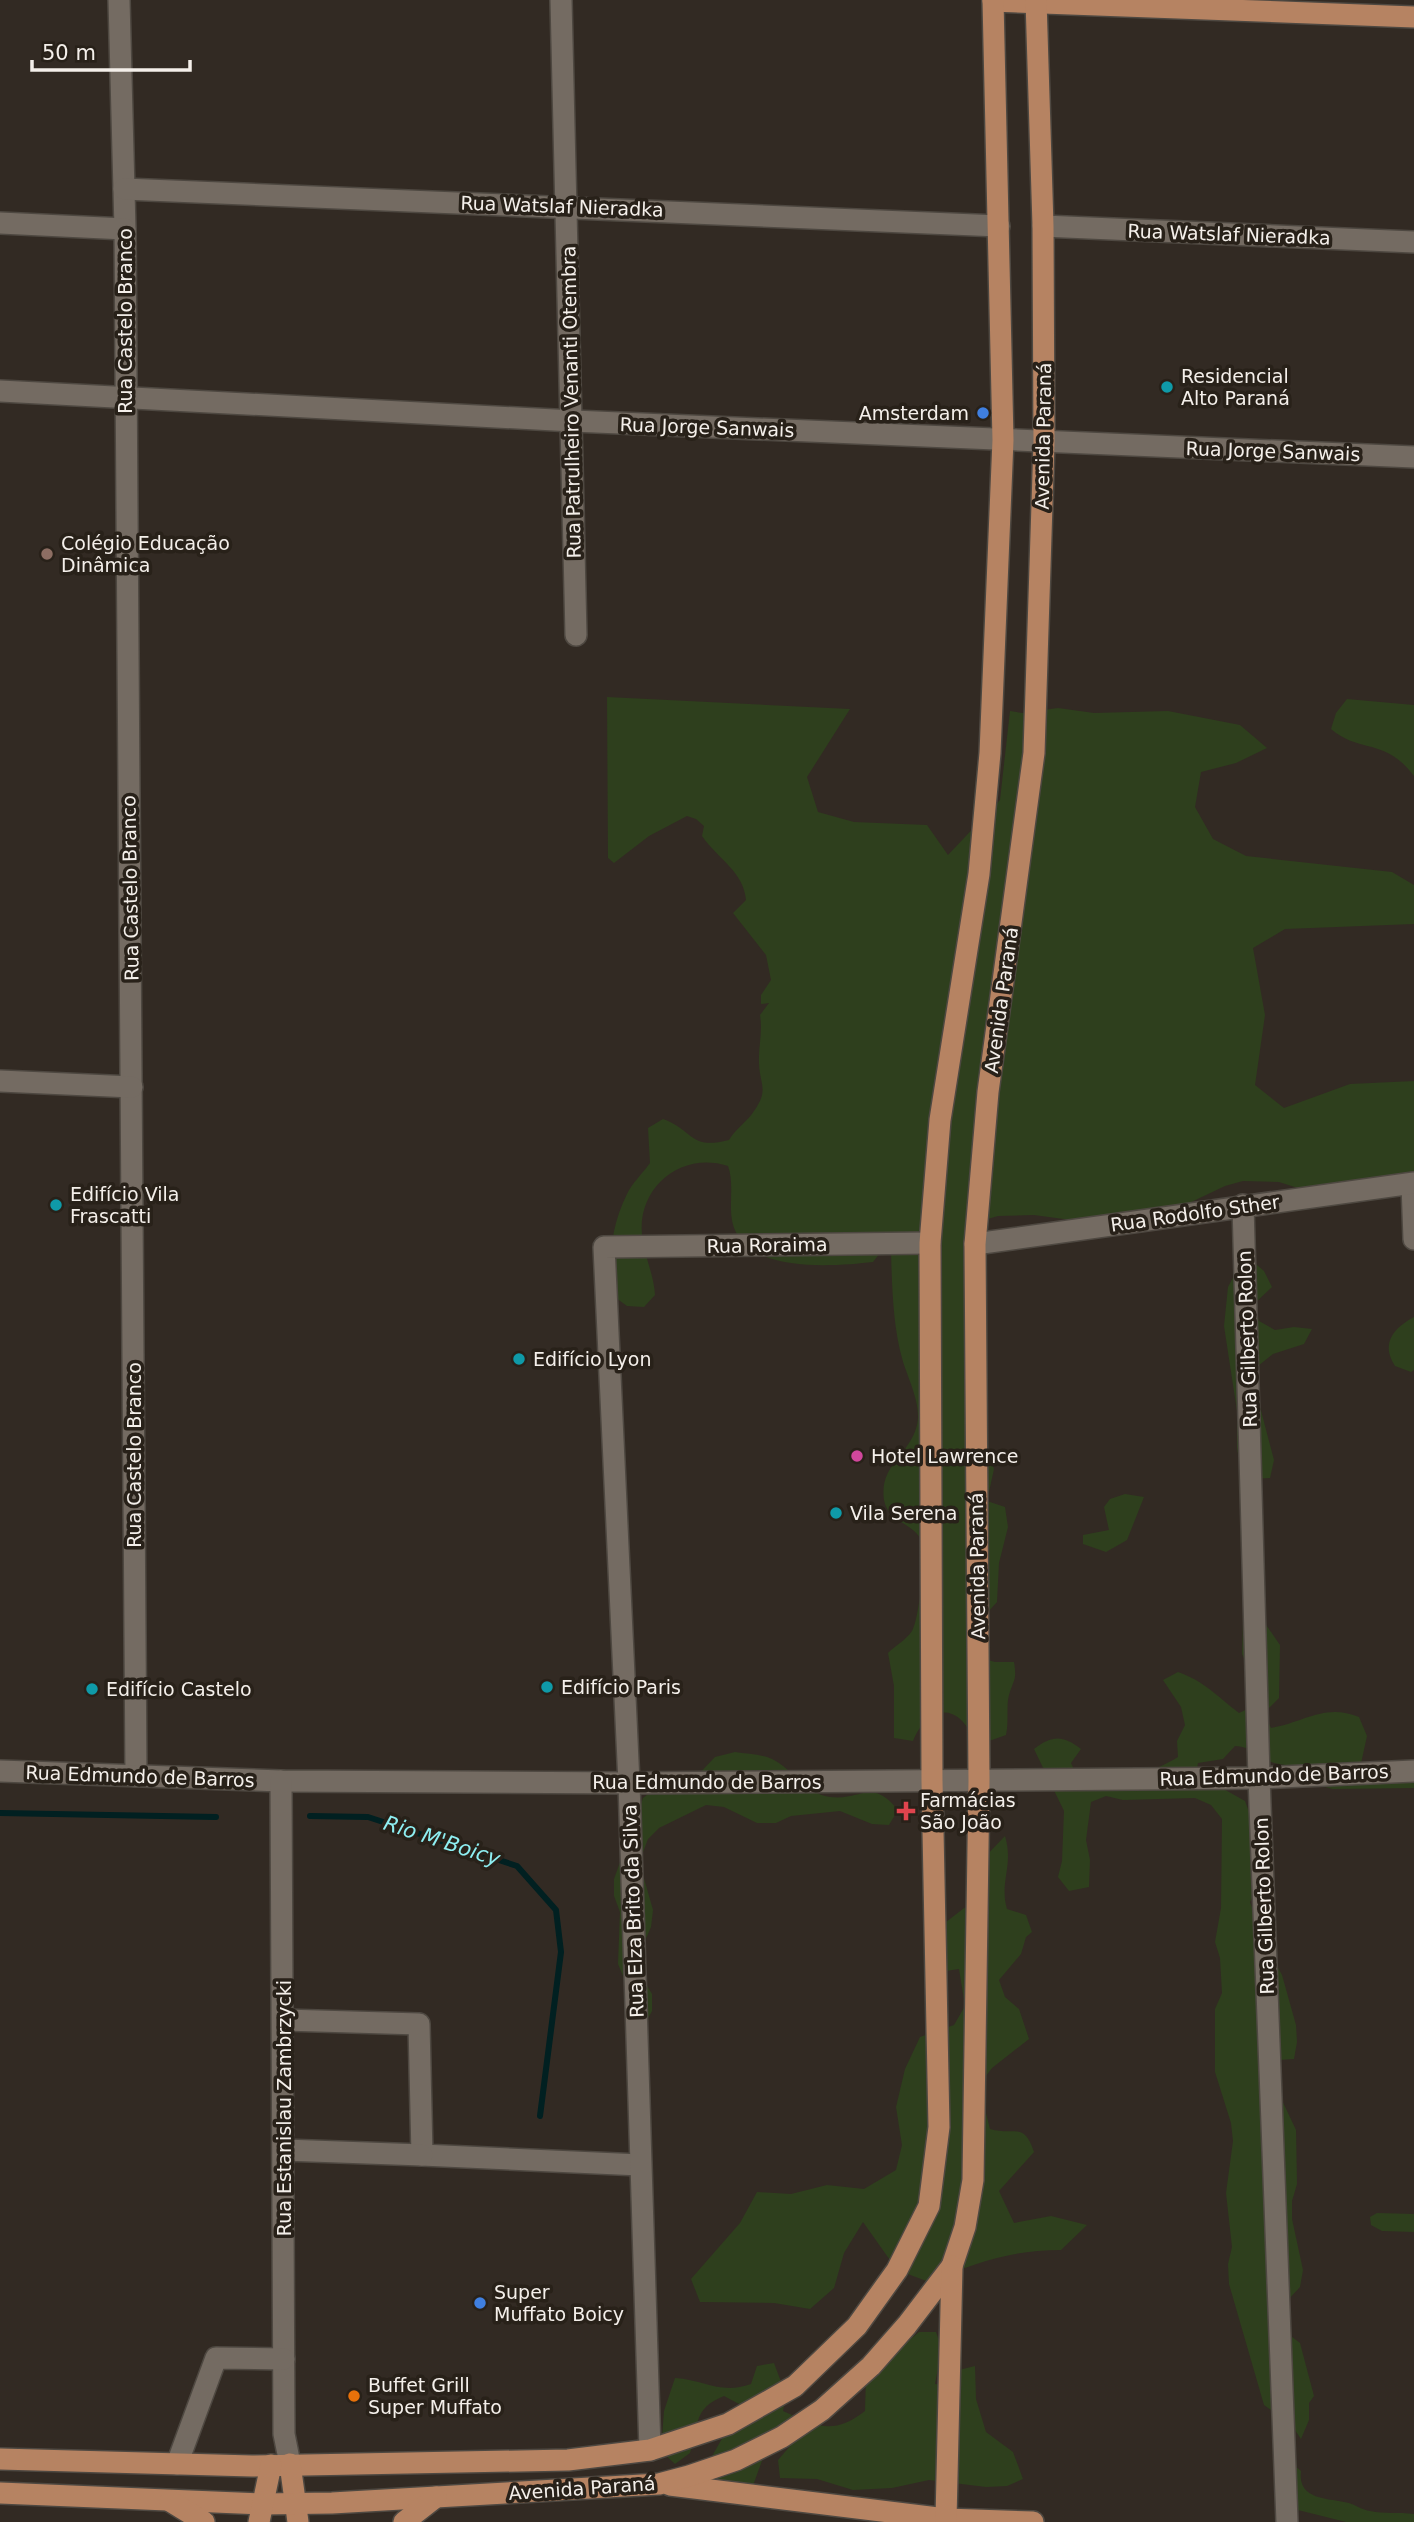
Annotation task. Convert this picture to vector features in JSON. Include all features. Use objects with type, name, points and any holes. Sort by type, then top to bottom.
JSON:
[{"type":"main road","points":[[993,0],[1414,15],[1413,0]]},
{"type":"main road","name":"Avenida Paraná","points":[[0,2459],[280,2465],[568,2460],[650,2450],[728,2424],[795,2386],[857,2326],[897,2270],[929,2206],[939,2127],[932,1781],[930,1242],[940,1120],[979,874],[990,753],[1003,440],[993,0]]},
{"type":"main road","name":"Avenida Paraná","points":[[0,2493],[168,2500],[260,2513],[296,2513],[436,2497],[659,2484],[736,2460],[782,2437],[822,2410],[889,2346],[952,2266],[965,2227],[974,2180],[979,1781],[975,1244],[988,1092],[1034,753],[1044,442],[1044,226],[1036,2]]},
{"type":"main road","points":[[946,2519],[952,2266]]},
{"type":"main road","points":[[260,2513],[280,2465]]},
{"type":"main road","points":[[280,2465],[296,2513]]},
{"type":"main road","points":[[659,2484],[946,2519],[1033,2522]]},
{"type":"main road","points":[[404,2522],[436,2497]]},
{"type":"main road","points":[[168,2500],[204,2522]]},
{"type":"street","name":"Rua Castelo Branco","points":[[119,0],[125,229],[136,1776]]},
{"type":"street","name":"Rua Patrulheiro Venanti Otembra","points":[[561,0],[576,635]]},
{"type":"street","points":[[981,0],[993,0]]},
{"type":"street","name":"Rua Watslaf Nieradka","points":[[124,189],[999,226]]},
{"type":"street","points":[[0,223],[125,229]]},
{"type":"street","name":"Rua Watslaf Nieradka","points":[[1044,226],[1414,242]]},
{"type":"street","name":"Rua Jorge Sanwais","points":[[0,391],[573,421],[1414,457]]},
{"type":"street","points":[[0,1081],[132,1087]]},
{"type":"street","points":[[1413,1183],[1414,1239]]},
{"type":"street","name":"Rua Rodolfo Sther","points":[[975,1244],[1413,1183]]},
{"type":"street","name":"Rua Gilberto Rolon","points":[[1243,1205],[1259,1777],[1287,2522]]},
{"type":"street","name":"Rua Roraima","points":[[604,1247],[930,1242]]},
{"type":"street","name":"Rua Elza Brito da Silva","points":[[604,1247],[629,1783],[650,2450]]},
{"type":"street","name":"Rua Edmundo de Barros","points":[[0,1771],[281,1781],[629,1783],[1259,1777],[1414,1771]]},
{"type":"street","name":"Rua Estanislau Zambrzycki","points":[[280,2465],[284,2434],[281,1781]]},
{"type":"street","points":[[284,2020],[419,2024],[422,2155]]},
{"type":"street","points":[[284,2150],[640,2165]]},
{"type":"street","points":[[177,2464],[216,2358],[284,2359]]},
{"type":"green space","points":[[607,697],[850,709],[807,777],[818,812],[854,822],[927,825],[948,855],[1000,800],[1010,711],[1022,713],[1058,708],[1094,713],[1168,711],[1240,725],[1267,748],[1236,763],[1201,772],[1195,807],[1213,839],[1246,856],[1392,872],[1414,885],[1414,924],[1285,929],[1253,948],[1265,1015],[1255,1085],[1284,1108],[1350,1084],[1414,1081],[1414,1171],[1301,1189],[1279,1182],[1243,1181],[1225,1186],[1187,1204],[1111,1218],[1071,1220],[1034,1215],[998,1216],[977,1222],[964,1256],[967,1313],[965,1375],[994,1469],[987,1501],[1005,1507],[1008,1527],[999,1563],[997,1602],[978,1623],[977,1657],[995,1662],[1014,1662],[1015,1676],[1008,1699],[1006,1735],[989,1741],[972,1736],[958,1717],[942,1713],[926,1721],[913,1741],[894,1738],[894,1686],[888,1653],[910,1634],[915,1625],[923,1549],[919,1536],[891,1514],[884,1500],[886,1477],[913,1435],[918,1417],[916,1400],[897,1333],[891,1252],[884,1248],[873,1262],[839,1265],[799,1264],[762,1255],[748,1247],[733,1226],[728,1166],[693,1164],[663,1179],[645,1206],[643,1242],[655,1295],[644,1307],[627,1306],[612,1295],[610,1269],[614,1231],[629,1190],[650,1163],[648,1128],[663,1119],[699,1141],[706,1143],[729,1140],[759,1104],[762,1092],[759,1064],[760,1015],[769,1003],[761,1004],[761,995],[771,980],[766,955],[733,913],[746,900],[741,881],[702,836],[704,826],[696,819],[687,816],[649,836],[614,863],[608,858]]},
{"type":"green space","points":[[1347,699],[1414,705],[1414,776],[1393,756],[1342,737],[1331,729],[1336,713]]},
{"type":"green space","points":[[1251,1260],[1264,1271],[1272,1287],[1255,1303],[1259,1321],[1275,1330],[1294,1327],[1312,1329],[1304,1344],[1273,1354],[1258,1366],[1259,1403],[1274,1460],[1270,1478],[1252,1479],[1240,1465],[1237,1411],[1224,1326],[1228,1287],[1236,1272]]},
{"type":"green space","points":[[1414,1317],[1414,1370],[1411,1372],[1395,1366],[1389,1343],[1395,1331]]},
{"type":"green space","points":[[1125,1494],[1144,1497],[1127,1540],[1106,1552],[1083,1544],[1083,1535],[1109,1530],[1104,1507],[1110,1499]]},
{"type":"green space","points":[[1260,1616],[1280,1645],[1279,1698],[1264,1713],[1271,1728],[1325,1713],[1347,1713],[1359,1717],[1367,1736],[1360,1768],[1414,1774],[1414,1788],[1333,1789],[1317,1785],[1298,1766],[1273,1762],[1248,1749],[1235,1746],[1223,1759],[1198,1763],[1195,1779],[1213,1783],[1245,1801],[1251,1817],[1259,1885],[1250,1902],[1257,1921],[1275,1926],[1274,1960],[1282,1975],[1296,2025],[1294,2059],[1278,2060],[1280,2096],[1296,2130],[1297,2184],[1292,2201],[1292,2219],[1303,2270],[1300,2287],[1288,2300],[1283,2330],[1300,2343],[1314,2396],[1309,2403],[1309,2420],[1301,2439],[1291,2424],[1264,2405],[1229,2284],[1228,2264],[1232,2247],[1226,2193],[1233,2141],[1231,2123],[1215,2072],[1215,2009],[1222,1993],[1220,1958],[1215,1942],[1221,1908],[1222,1819],[1211,1805],[1195,1798],[1123,1800],[1106,1796],[1091,1802],[1086,1840],[1090,1860],[1089,1887],[1069,1891],[1058,1877],[1062,1861],[1064,1811],[1034,1749],[1046,1741],[1058,1738],[1075,1744],[1081,1749],[1071,1763],[1076,1774],[1117,1775],[1141,1772],[1178,1757],[1177,1741],[1185,1725],[1181,1707],[1163,1680],[1178,1672],[1210,1690],[1239,1713],[1256,1705],[1250,1671],[1242,1654],[1243,1622]]},
{"type":"green space","points":[[735,1752],[772,1759],[821,1795],[841,1797],[873,1792],[889,1800],[898,1810],[889,1825],[872,1824],[840,1811],[791,1816],[776,1823],[757,1823],[724,1807],[706,1805],[659,1828],[648,1839],[642,1855],[643,1875],[653,1910],[651,1927],[644,1943],[643,1979],[652,1994],[652,2011],[644,2026],[618,1964],[620,1912],[614,1896],[614,1879],[643,1798],[657,1787],[691,1782],[715,1757]]},
{"type":"green space","points":[[1005,1836],[1008,1856],[1005,1890],[1007,1909],[1026,1915],[1032,1932],[1026,1937],[1021,1954],[999,1980],[1005,1997],[1019,2009],[1029,2039],[992,2068],[979,2085],[990,2129],[1022,2133],[1034,2152],[999,2191],[1014,2223],[1051,2216],[1087,2225],[1061,2250],[1009,2255],[929,2282],[897,2270],[863,2222],[844,2253],[834,2288],[810,2309],[774,2303],[700,2302],[691,2279],[740,2223],[757,2192],[791,2194],[827,2185],[864,2189],[896,2170],[902,2145],[896,2107],[905,2069],[920,2037],[954,2025],[965,2006],[959,1969],[946,1971],[927,1957],[924,1939],[981,1895],[981,1861]]},
{"type":"green space","points":[[1377,2213],[1414,2214],[1414,2232],[1382,2231],[1371,2225],[1370,2217]]},
{"type":"green space","points":[[919,2332],[936,2332],[942,2348],[935,2384],[951,2386],[959,2370],[975,2366],[976,2399],[986,2432],[1013,2452],[1023,2479],[1007,2486],[986,2487],[929,2480],[892,2488],[853,2490],[817,2479],[780,2478],[778,2460],[791,2445],[774,2443],[763,2458],[751,2491],[709,2479],[711,2458],[741,2405],[724,2396],[702,2412],[690,2453],[675,2464],[661,2451],[664,2411],[675,2378],[722,2387],[740,2387],[751,2384],[757,2366],[774,2363],[786,2395],[783,2411],[815,2424],[834,2426],[854,2419],[865,2411],[866,2376]]},
{"type":"green space","points":[[1295,2466],[1301,2471],[1301,2481],[1309,2493],[1324,2499],[1349,2503],[1364,2510],[1414,2514],[1414,2522],[1346,2522],[1294,2509]]},
{"type":"waterway","name":"Rio M'Boicy","points":[[0,1813],[216,1817]]},
{"type":"waterway","name":"Rio M'Boicy","points":[[310,1816],[368,1817],[517,1866],[556,1910],[561,1952],[540,2116]]},
{"type":"place","name":"Residencial Alto Paraná","points":[[1167,387]]},
{"type":"place","name":"Amsterdam","points":[[983,413]]},
{"type":"place","name":"Colégio Educação Dinâmica","points":[[47,554]]},
{"type":"place","name":"Edifício Vila Frascatti","points":[[56,1205]]},
{"type":"place","name":"Edifício Lyon","points":[[519,1359]]},
{"type":"place","name":"Hotel Lawrence","points":[[857,1456]]},
{"type":"place","name":"Vila Serena","points":[[836,1513]]},
{"type":"place","name":"Edifício Paris","points":[[547,1687]]},
{"type":"place","name":"Edifício Castelo","points":[[92,1689]]},
{"type":"place","name":"Farmácias São João","points":[[906,1811]]},
{"type":"place","name":"Super Muffato Boicy","points":[[480,2303]]},
{"type":"place","name":"Buffet Grill Super Muffato","points":[[354,2396]]}]
